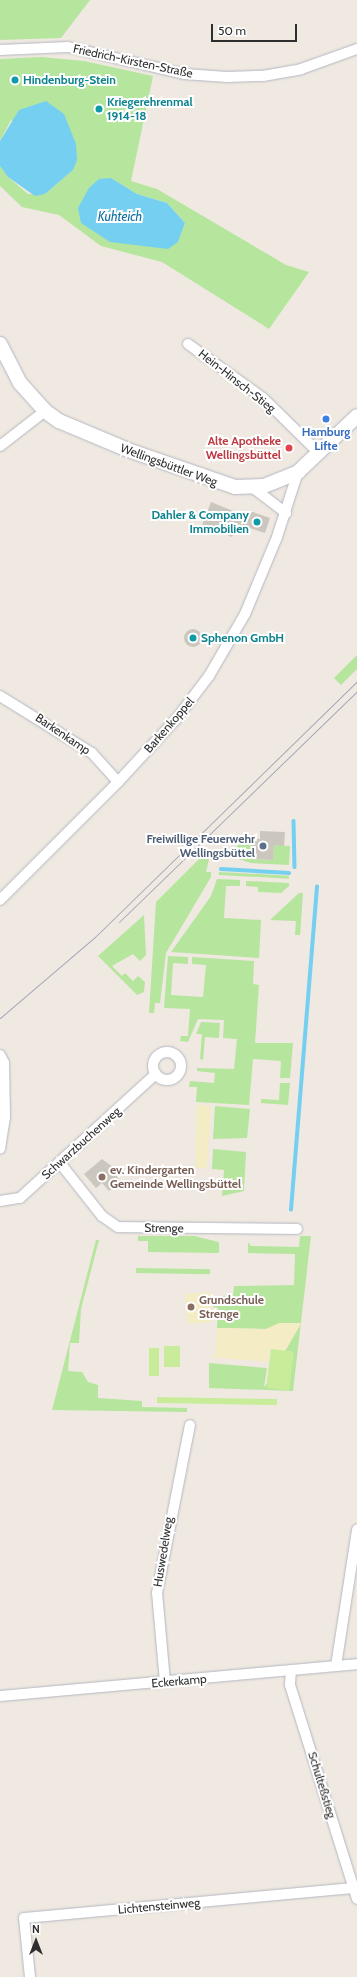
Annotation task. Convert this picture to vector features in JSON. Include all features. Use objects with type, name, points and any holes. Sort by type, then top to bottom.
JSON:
[{"type":"main road","name":"Wellingsbüttler Weg","points":[[0,344],[20,383],[45,411],[75,429],[208,480],[252,488],[276,482],[298,472],[357,416]]},
{"type":"street","name":"Friedrich-Kirsten-Straße","points":[[0,50],[68,47],[184,74],[227,77],[264,76],[301,69],[357,49]]},
{"type":"street","name":"Hein-Hinsch-Stieg","points":[[188,344],[263,398],[319,453]]},
{"type":"street","points":[[0,446],[45,411]]},
{"type":"street","name":"Barkenkoppel","points":[[0,900],[118,782],[177,718],[209,676],[245,614],[286,513],[298,472]]},
{"type":"street","points":[[252,488],[286,513]]},
{"type":"street","name":"Barkenkamp","points":[[0,696],[92,753],[118,782]]},
{"type":"street","points":[[0,1056],[4,1063],[5,1117],[0,1149]]},
{"type":"street","name":"Schwarzbuchenweg","points":[[0,1201],[20,1198],[156,1074]]},
{"type":"street","name":"Strenge","points":[[60,1163],[102,1216],[118,1228],[297,1229]]},
{"type":"street","name":"Huswedelweg","points":[[165,1682],[156,1593],[190,1425]]},
{"type":"street","points":[[336,1666],[357,1530]]},
{"type":"street","name":"Eckerkamp","points":[[0,1696],[357,1664]]},
{"type":"street","name":"Schulteßstieg","points":[[291,1670],[290,1685],[357,1899]]},
{"type":"street","name":"Lichtensteinweg","points":[[30,1977],[24,1918],[354,1888]]},
{"type":"green space","points":[[0,0],[90,0],[61,38],[0,40]]},
{"type":"green space","points":[[41,57],[84,61],[153,76],[131,181],[157,189],[286,265],[309,272],[269,329],[162,262],[101,246],[59,215],[22,207],[0,186],[0,163],[8,177],[28,194],[45,194],[73,170],[11,120],[0,141],[0,59]],"holes":[[[111,178],[137,194],[167,203],[185,223],[178,242]]]},
{"type":"green space","points":[[357,655],[357,669],[341,685],[334,678]]},
{"type":"green space","points":[[252,834],[251,859],[273,860],[274,845],[290,846],[289,865],[251,863],[226,855]]},
{"type":"green space","points":[[199,859],[209,859],[206,872],[211,872],[211,877],[166,953],[160,1003],[155,1003],[154,1013],[149,1013],[156,902]]},
{"type":"green space","points":[[219,872],[289,876],[289,879],[219,875]]},
{"type":"green space","points":[[217,879],[240,880],[240,886],[226,886],[224,918],[261,920],[259,958],[171,952],[211,896]]},
{"type":"green space","points":[[246,881],[289,883],[289,886],[281,893],[258,892],[258,887],[246,886]]},
{"type":"green space","points":[[299,893],[303,893],[300,935],[295,935],[296,921],[270,920]]},
{"type":"green space","points":[[144,915],[146,955],[140,961],[133,954],[112,966],[122,976],[125,973],[133,981],[138,976],[145,982],[144,992],[137,995],[98,956]]},
{"type":"green space","points":[[168,956],[188,957],[188,964],[173,963],[171,995],[203,997],[206,965],[192,964],[192,957],[254,961],[253,984],[259,985],[255,1043],[293,1043],[290,1078],[280,1078],[281,1061],[253,1059],[249,1105],[196,1102],[197,1087],[189,1087],[190,1081],[214,1083],[215,1073],[197,1071],[197,1068],[234,1069],[237,1039],[223,1038],[224,1020],[198,1019],[188,1042],[180,1041],[181,1036],[188,1036],[190,1009],[164,1008]]},
{"type":"green space","points":[[201,1022],[220,1023],[219,1038],[205,1037],[203,1060],[200,1059],[202,1034],[196,1034]]},
{"type":"green space","points":[[280,1083],[290,1083],[288,1105],[261,1103],[261,1099],[279,1100]]},
{"type":"green space","points":[[215,1106],[250,1109],[247,1138],[213,1139]]},
{"type":"green space","points":[[213,1149],[246,1152],[244,1191],[222,1196],[224,1170],[212,1169]]},
{"type":"green space","points":[[138,1236],[194,1236],[219,1242],[219,1253],[148,1252],[148,1241],[138,1241]]},
{"type":"green space","points":[[300,1236],[311,1236],[301,1324],[266,1329],[217,1328],[218,1308],[213,1307],[213,1296],[233,1296],[234,1286],[294,1285],[295,1254],[248,1253],[248,1242],[251,1246],[299,1247]]},
{"type":"green space","points":[[96,1240],[99,1240],[81,1309],[79,1343],[70,1343],[68,1371],[82,1372],[88,1382],[98,1385],[98,1398],[142,1401],[142,1407],[187,1408],[187,1412],[52,1410]]},
{"type":"green space","points":[[136,1268],[210,1269],[210,1274],[136,1273]]},
{"type":"green space","points":[[301,1324],[293,1391],[209,1388],[209,1363],[267,1368],[264,1387],[293,1352],[285,1351]]},
{"type":"green space","points":[[164,1346],[180,1346],[180,1367],[164,1367]]},
{"type":"green space","points":[[149,1348],[159,1348],[159,1376],[149,1376]]},
{"type":"green space","points":[[271,1349],[294,1352],[289,1391],[266,1388]]},
{"type":"green space","points":[[157,1397],[277,1399],[277,1405],[157,1403]]},
{"type":"sand","points":[[197,1105],[211,1106],[207,1168],[195,1168]]},
{"type":"sand","points":[[210,1292],[212,1322],[187,1324],[185,1294]]},
{"type":"sand","points":[[279,1323],[301,1323],[285,1351],[271,1349],[268,1362],[209,1357],[215,1355],[217,1328],[266,1329]]},
{"type":"water","points":[[46,101],[64,114],[76,144],[77,160],[73,170],[45,194],[35,196],[8,177],[0,166],[0,141],[19,110]]},
{"type":"water","name":"Kuhteich","points":[[111,178],[137,194],[167,203],[185,223],[178,242],[168,249],[110,242],[81,223],[78,208],[89,188],[99,179]]},
{"type":"building","points":[[211,502],[248,517],[250,511],[270,518],[265,533],[237,524],[232,537],[202,525]]},
{"type":"building","name":"Sphenon GmbH","points":[[193,629],[199,632],[202,638],[199,644],[193,647],[187,644],[184,638],[187,632]]},
{"type":"building","name":"Freiwillige Feuerwehr Wellingsbüttel","points":[[260,831],[285,832],[284,846],[274,845],[273,860],[251,859],[252,839],[260,839]]},
{"type":"building","name":"ev. Kindergarten Gemeinde Wellingsbüttel","points":[[102,1159],[117,1170],[114,1173],[121,1181],[109,1191],[102,1183],[96,1188],[84,1174]]},
{"type":"waterway","points":[[294,821],[295,867]]},
{"type":"waterway","points":[[221,869],[289,873]]},
{"type":"waterway","points":[[291,1210],[317,887]]},
{"type":"tram line","points":[[0,1018],[95,937],[357,681]]},
{"type":"tram line","points":[[119,922],[357,691]]},
{"type":"place","name":"Hindenburg-Stein","points":[[15,80]]},
{"type":"place","name":"Kriegerehrenmal 1914-18","points":[[99,109]]},
{"type":"place","name":"Hamburg Lifte","points":[[326,419]]},
{"type":"place","name":"Alte Apotheke Wellingsbüttel","points":[[289,448]]},
{"type":"place","name":"Dahler & Company Immobilien","points":[[257,522]]},
{"type":"place","name":"Sphenon GmbH","points":[[193,638]]},
{"type":"place","name":"Freiwillige Feuerwehr Wellingsbüttel","points":[[263,846]]},
{"type":"place","name":"ev. Kindergarten Gemeinde Wellingsbüttel","points":[[102,1177]]},
{"type":"place","name":"Grundschule Strenge","points":[[191,1307]]}]
